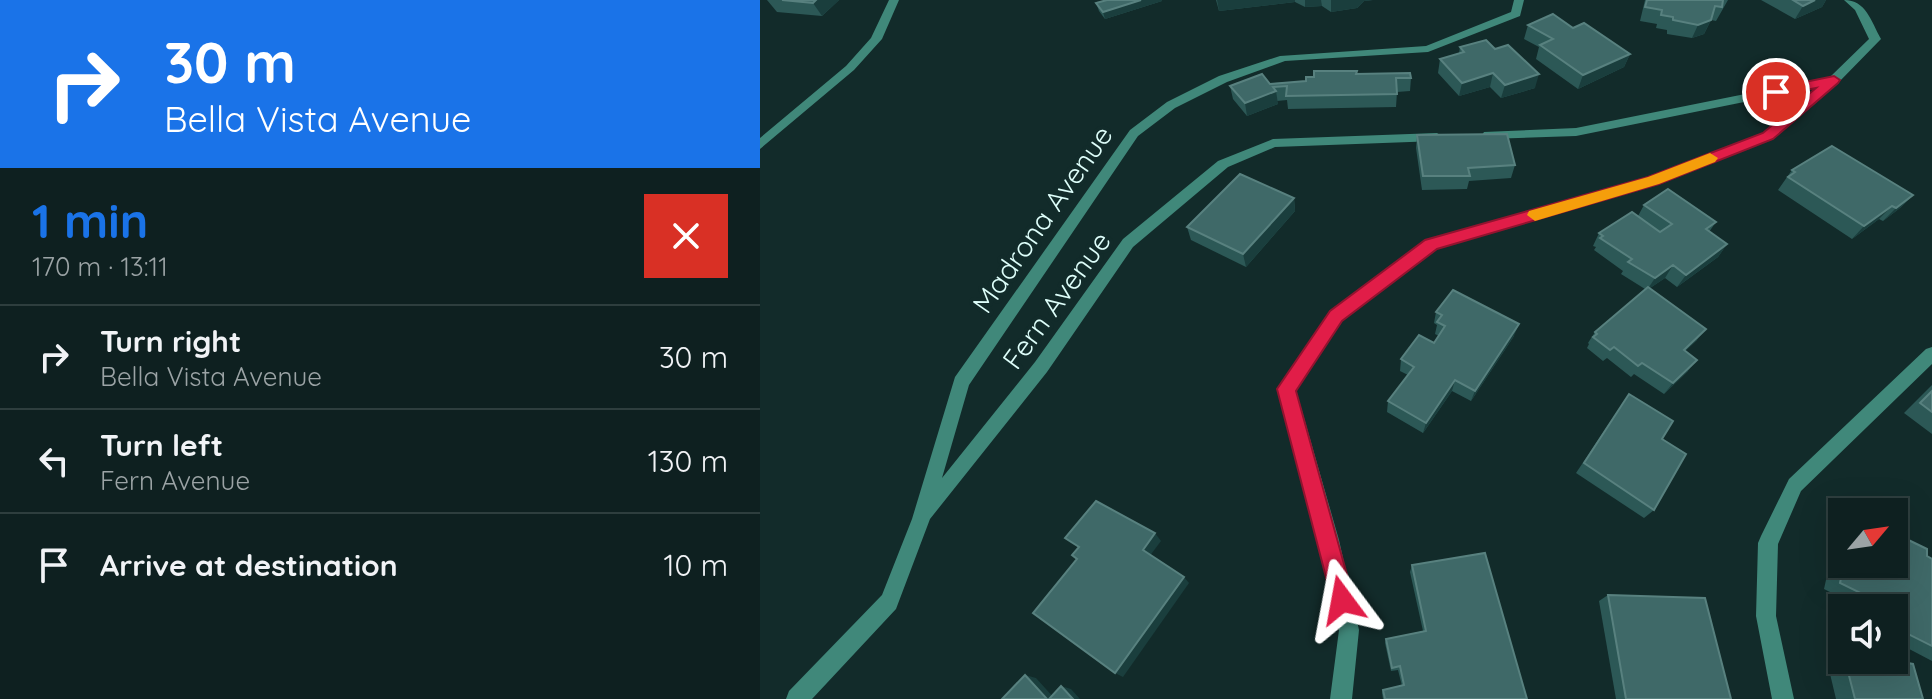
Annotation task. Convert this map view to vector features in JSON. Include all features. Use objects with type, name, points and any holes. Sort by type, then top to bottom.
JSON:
[{"type":"street","points":[[760,145],[850,68],[876,39],[894,0]]},
{"type":"street","name":"Madrona Avenue","points":[[797,699],[889,602],[921,519],[961,382],[1134,133],[1171,105],[1223,79],[1284,58],[1428,49],[1516,14],[1519,0]]},
{"type":"street","points":[[1341,699],[1349,630],[1329,540],[1287,389],[1336,316],[1431,245],[1653,181],[1768,136],[1834,80],[1875,39],[1859,8],[1849,0]]},
{"type":"street","points":[[1480,135],[1576,132],[1834,80]]},
{"type":"street","name":"Fern Avenue","points":[[921,519],[1041,367],[1128,243],[1223,164],[1273,143],[1448,136]]},
{"type":"street","points":[[1783,699],[1766,616],[1768,543],[1795,485],[1932,354]]},
{"type":"building","points":[[782,0],[816,0],[813,3]]},
{"type":"building","points":[[1141,0],[1103,12],[1096,3]]},
{"type":"building","points":[[1647,0],[1723,0],[1722,7],[1715,6],[1711,20],[1698,25],[1661,15],[1662,10],[1645,7]]},
{"type":"building","points":[[1793,0],[1815,0],[1803,6]]},
{"type":"building","points":[[1553,14],[1573,28],[1584,23],[1630,54],[1583,75],[1540,45],[1553,39],[1528,25]]},
{"type":"building","points":[[1486,40],[1495,49],[1508,45],[1539,74],[1505,85],[1493,73],[1462,83],[1440,59],[1464,52],[1460,47]]},
{"type":"building","points":[[1314,71],[1410,73],[1411,78],[1396,78],[1397,94],[1286,96],[1287,86],[1273,87],[1276,91],[1245,103],[1230,86],[1262,74],[1270,84],[1306,81],[1306,77],[1314,77]]},
{"type":"building","points":[[1507,134],[1515,165],[1468,168],[1470,176],[1423,176],[1417,135]]},
{"type":"building","points":[[1832,146],[1913,195],[1864,226],[1788,177],[1795,172],[1792,170]]},
{"type":"building","points":[[1240,174],[1294,198],[1243,254],[1187,227]]},
{"type":"building","points":[[1668,189],[1716,222],[1706,229],[1727,244],[1686,275],[1673,265],[1655,278],[1628,262],[1632,259],[1600,238],[1603,236],[1599,233],[1632,212],[1660,232],[1672,224],[1644,205]]},
{"type":"building","points":[[1648,287],[1706,329],[1684,350],[1697,360],[1673,383],[1642,363],[1638,366],[1614,347],[1610,350],[1593,337]]},
{"type":"building","points":[[1453,290],[1519,324],[1475,391],[1455,380],[1426,423],[1388,401],[1414,367],[1401,359],[1419,335],[1434,343],[1445,326],[1437,322],[1442,315],[1436,312]]},
{"type":"building","points":[[1932,391],[1932,412],[1920,403]]},
{"type":"building","points":[[1629,394],[1673,421],[1662,439],[1686,454],[1654,510],[1584,463]]},
{"type":"building","points":[[1096,501],[1155,533],[1143,550],[1184,577],[1115,673],[1033,613],[1077,559],[1072,555],[1079,547],[1065,538]]},
{"type":"building","points":[[1908,540],[1927,549],[1927,556],[1932,559],[1932,646],[1908,634],[1908,594],[1863,594],[1840,583],[1841,578],[1908,578]]},
{"type":"building","points":[[1485,553],[1527,699],[1385,699],[1383,690],[1404,685],[1400,666],[1392,668],[1386,639],[1426,631],[1412,565]]},
{"type":"building","points":[[1608,595],[1705,598],[1731,699],[1626,699]]},
{"type":"building","points":[[1908,663],[1913,664],[1923,699],[1855,699],[1849,674],[1908,674]]},
{"type":"building","points":[[1025,675],[1047,699],[1002,699]]},
{"type":"building","points":[[1061,686],[1073,699],[1049,699]]},
{"type":"slow traffic","points":[[1535,215],[1653,181],[1710,158]]},
{"type":"route","points":[[1342,600],[1329,540],[1287,389],[1336,316],[1431,245],[1653,181],[1768,136],[1834,80],[1776,92]]}]
